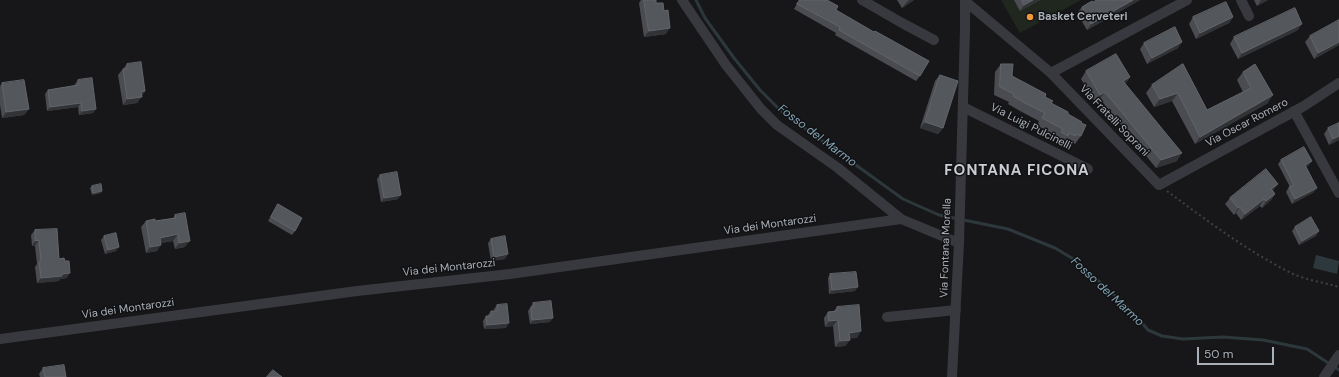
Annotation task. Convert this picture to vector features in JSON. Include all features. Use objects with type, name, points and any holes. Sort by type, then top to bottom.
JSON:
[{"type":"street","points":[[682,0],[726,65],[746,91],[772,120],[838,168],[901,219],[959,238]]},
{"type":"street","points":[[862,0],[902,24],[934,40]]},
{"type":"street","points":[[1051,73],[1188,0]]},
{"type":"street","points":[[1240,0],[1249,16]]},
{"type":"street","name":"Via Fratelli Soprani","points":[[965,1],[1051,73],[1162,183]]},
{"type":"street","name":"Via Fontana Morella","points":[[952,377],[959,238],[966,29],[965,1]]},
{"type":"street","name":"Via Oscar Romero","points":[[1162,183],[1294,111],[1339,84]]},
{"type":"street","name":"Via Luigi Pulcinelli","points":[[963,107],[1088,170]]},
{"type":"street","points":[[1294,111],[1339,193]]},
{"type":"street","name":"Via dei Montarozzi","points":[[0,338],[357,291],[510,274],[901,219]]},
{"type":"street","points":[[887,317],[956,310]]},
{"type":"street","points":[[1326,375],[1338,356]]},
{"type":"path","points":[[1162,183],[1201,216],[1276,265],[1291,273],[1339,287]]},
{"type":"shaded area","name":"Basket Cerveteri","points":[[1001,0],[1081,0],[1020,33]]},
{"type":"shaded area","points":[[1316,255],[1339,261],[1337,274],[1313,268]]},
{"type":"building","points":[[644,0],[656,0],[656,3],[663,3],[664,11],[668,10],[670,28],[649,31]]},
{"type":"building","points":[[800,0],[827,0],[838,6],[836,10],[929,61],[920,76],[839,30],[840,27],[797,4]]},
{"type":"building","points":[[1022,0],[1033,0],[1024,5]]},
{"type":"building","points":[[1096,0],[1133,0],[1091,24],[1082,7]]},
{"type":"building","points":[[1226,2],[1233,17],[1200,33],[1193,17]]},
{"type":"building","points":[[1295,8],[1302,24],[1242,53],[1234,37]]},
{"type":"building","points":[[1339,20],[1339,42],[1318,53],[1310,36]]},
{"type":"building","points":[[1175,27],[1182,42],[1152,58],[1144,43]]},
{"type":"building","points":[[1116,54],[1130,77],[1123,81],[1182,153],[1161,160],[1105,92],[1100,95],[1086,71]]},
{"type":"building","points":[[141,62],[145,91],[141,92],[142,97],[127,99],[123,69],[127,69],[127,64]]},
{"type":"building","points":[[1001,64],[1013,64],[1012,76],[1046,94],[1045,97],[1053,101],[1051,103],[1068,112],[1068,114],[1086,125],[1081,136],[1076,134],[1075,136],[1069,133],[1068,136],[1061,132],[1063,129],[1042,118],[1045,113],[1025,103],[1013,96],[1014,94],[1000,87]]},
{"type":"building","points":[[1183,64],[1207,110],[1251,88],[1243,72],[1255,64],[1273,95],[1200,137],[1178,93],[1160,99],[1152,85]]},
{"type":"building","points":[[940,75],[958,81],[943,128],[925,122]]},
{"type":"building","points":[[92,78],[96,109],[82,111],[81,103],[50,107],[48,90],[78,85],[78,80]]},
{"type":"building","points":[[24,80],[29,109],[6,112],[2,83]]},
{"type":"building","points":[[1339,123],[1339,136],[1333,139],[1328,128]]},
{"type":"building","points":[[1304,147],[1312,161],[1305,165],[1317,188],[1295,199],[1289,187],[1294,185],[1281,160]]},
{"type":"building","points":[[1266,169],[1278,184],[1271,189],[1275,194],[1266,201],[1264,199],[1245,214],[1230,198]]},
{"type":"building","points":[[397,172],[401,195],[384,198],[380,175]]},
{"type":"building","points":[[101,184],[102,191],[93,193],[92,186]]},
{"type":"building","points":[[278,204],[302,218],[295,231],[271,217]]},
{"type":"building","points":[[185,213],[190,241],[179,243],[178,234],[160,238],[161,245],[150,247],[146,221],[176,218],[175,215]]},
{"type":"building","points":[[1311,217],[1319,231],[1302,241],[1295,227]]},
{"type":"building","points":[[57,229],[59,259],[64,258],[65,261],[69,261],[70,273],[62,274],[62,276],[41,278],[39,240],[35,241],[35,230]]},
{"type":"building","points":[[116,233],[119,247],[108,250],[104,236]]},
{"type":"building","points":[[505,236],[508,254],[494,257],[491,239]]},
{"type":"building","points":[[856,272],[858,287],[832,290],[830,274]]},
{"type":"building","points":[[551,301],[553,318],[532,320],[531,307],[534,307],[533,303]]},
{"type":"building","points":[[507,304],[509,323],[487,325],[486,316],[491,316],[491,311],[497,311],[497,305]]},
{"type":"building","points":[[859,305],[861,331],[849,333],[850,340],[840,341],[838,320],[829,321],[828,312],[837,311],[837,307]]},
{"type":"building","points":[[64,365],[66,377],[45,377],[43,368]]},
{"type":"building","points":[[273,370],[282,377],[267,377]]},
{"type":"waterway","name":"Fosso del Marmo","points":[[696,0],[705,18],[734,58],[760,90],[781,111],[903,199],[939,215],[1008,229],[1055,248],[1075,260],[1131,310],[1148,330],[1162,336],[1183,339],[1223,337],[1263,340],[1307,349],[1339,370]]},
{"type":"place","name":"Basket Cerveteri","points":[[1030,17]]},
{"type":"district","name":"FONTANA FICONA","points":[[1017,171]]}]
